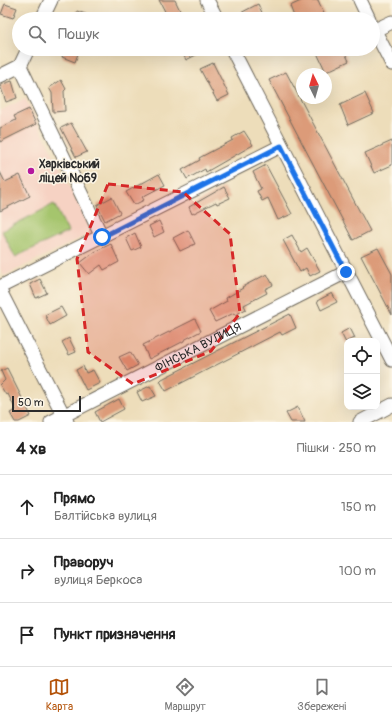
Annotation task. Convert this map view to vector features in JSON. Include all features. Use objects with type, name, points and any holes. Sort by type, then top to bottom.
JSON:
[{"type":"street","points":[[45,12],[51,0]]},
{"type":"street","points":[[207,0],[213,12]]},
{"type":"street","points":[[360,0],[366,12]]},
{"type":"street","points":[[380,24],[392,22]]},
{"type":"street","points":[[380,41],[392,64]]},
{"type":"street","points":[[0,76],[20,66],[25,56]]},
{"type":"street","points":[[236,56],[392,360]]},
{"type":"street","points":[[20,66],[102,237]]},
{"type":"street","points":[[0,287],[281,146]]},
{"type":"street","name":"ФІНСЬКА ВУЛИЦЯ","points":[[51,422],[65,419],[346,272]]},
{"type":"street","points":[[0,292],[65,419]]},
{"type":"street","points":[[360,422],[392,405]]},
{"type":"highlighted area","points":[[108,184],[183,192],[230,234],[240,313],[211,351],[133,384],[88,352],[77,259]]},
{"type":"shaded area","name":"Харківський ліцей №69","points":[[25,98],[93,232],[4,276],[0,268],[0,111]]},
{"type":"green space","points":[[54,204],[68,232],[15,257],[2,231]]},
{"type":"building","points":[[159,0],[175,0],[181,12],[165,12]]},
{"type":"building","points":[[303,0],[318,0],[323,12],[292,12],[290,6]]},
{"type":"building","points":[[5,4],[17,8],[15,12],[12,12],[12,18],[1,14]]},
{"type":"building","points":[[258,4],[262,12],[243,12]]},
{"type":"building","points":[[62,56],[77,56],[75,62]]},
{"type":"building","points":[[184,56],[194,56],[186,60]]},
{"type":"building","points":[[318,56],[346,56],[349,61],[332,69],[324,68]]},
{"type":"building","points":[[213,63],[229,95],[217,101],[200,69]]},
{"type":"building","points":[[286,72],[296,91],[296,104],[303,104],[370,231],[353,240],[269,80]]},
{"type":"building","points":[[61,80],[66,89],[64,91],[65,111],[53,112],[52,93],[49,88]]},
{"type":"building","points":[[12,81],[17,98],[6,102],[0,85]]},
{"type":"building","points":[[365,93],[374,113],[348,125],[340,105]]},
{"type":"building","points":[[29,109],[36,124],[0,142],[0,128],[16,120],[14,116]]},
{"type":"building","points":[[71,123],[87,152],[76,157],[61,128]]},
{"type":"building","points":[[244,131],[253,145],[206,172],[205,169],[187,179],[182,170],[200,160],[199,158],[233,140],[232,138]]},
{"type":"building","points":[[392,141],[392,165],[374,173],[365,153]]},
{"type":"building","points":[[266,165],[292,214],[278,220],[268,198],[262,201],[257,191],[261,189],[253,172]]},
{"type":"building","points":[[0,172],[5,182],[20,175],[30,196],[0,211]]},
{"type":"building","points":[[159,174],[165,185],[142,197],[144,200],[134,205],[126,192]]},
{"type":"building","points":[[224,187],[230,198],[217,204],[216,202],[192,214],[189,207]]},
{"type":"building","points":[[112,197],[120,213],[105,221],[97,205]]},
{"type":"building","points":[[159,221],[164,232],[154,237],[149,226]]},
{"type":"building","points":[[188,230],[195,244],[180,251],[173,238]]},
{"type":"building","points":[[135,233],[141,247],[132,251],[126,238]]},
{"type":"building","points":[[292,235],[301,252],[307,248],[320,271],[310,276],[306,268],[300,272],[283,240]]},
{"type":"building","points":[[111,244],[119,262],[104,270],[101,265],[89,274],[80,263],[96,251]]},
{"type":"building","points":[[378,248],[392,274],[392,315],[361,256]]},
{"type":"building","points":[[267,274],[273,285],[265,289],[267,293],[244,305],[246,309],[235,315],[234,313],[215,322],[209,311],[227,301],[226,298],[243,288],[242,287]]},
{"type":"building","points":[[40,279],[47,293],[36,298],[30,284]]},
{"type":"building","points":[[332,293],[337,302],[321,310],[317,301]]},
{"type":"building","points":[[61,307],[66,316],[50,325],[45,315]]},
{"type":"building","points":[[290,314],[296,328],[282,335],[280,332],[166,391],[160,381],[162,379]]},
{"type":"building","points":[[195,319],[201,331],[149,359],[143,345]]},
{"type":"building","points":[[350,328],[355,338],[344,339],[341,333]]},
{"type":"building","points":[[69,338],[76,352],[69,355],[62,342]]},
{"type":"building","points":[[130,352],[138,365],[127,371],[119,357]]},
{"type":"building","points":[[83,366],[86,373],[93,370],[100,383],[86,390],[76,370]]},
{"type":"building","points":[[7,368],[31,416],[19,422],[15,422],[10,413],[16,410],[8,394],[6,395],[0,385],[5,380],[1,371]]},
{"type":"building","points":[[150,386],[156,396],[142,402],[137,392]]},
{"type":"building","points":[[119,399],[124,409],[100,422],[95,412]]},
{"type":"building","points":[[298,407],[305,422],[291,422],[286,413]]},
{"type":"place","name":"Харківський ліцей №69","points":[[31,171]]},
{"type":"route","points":[[102,237],[281,146],[346,272]]}]
